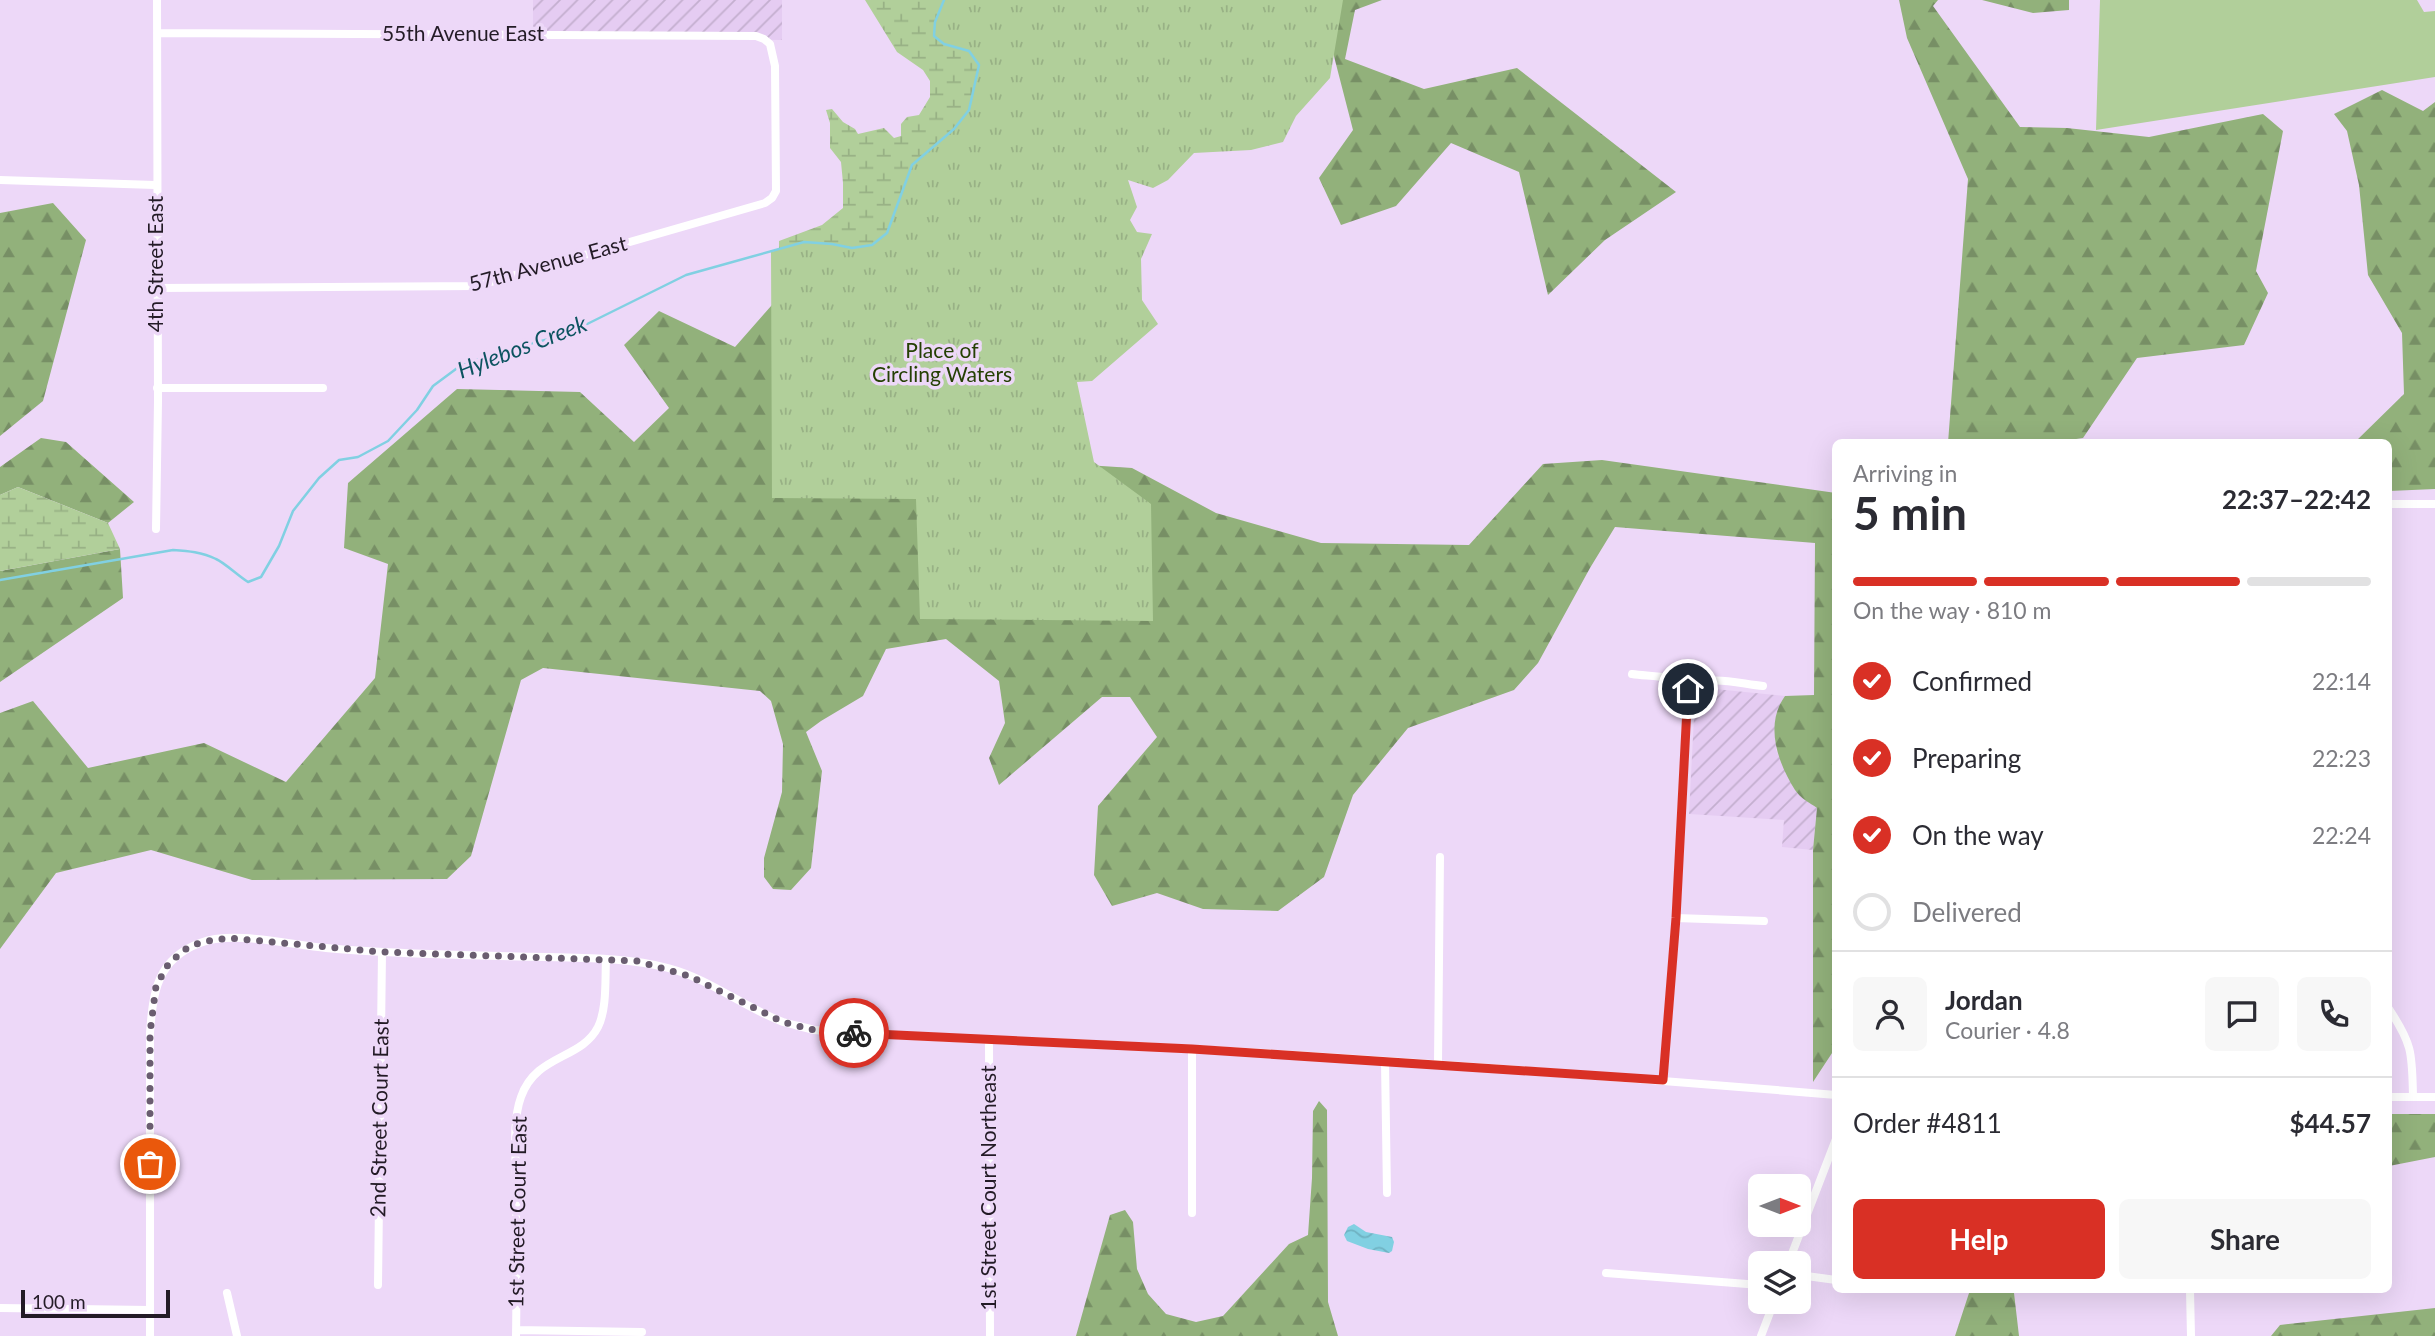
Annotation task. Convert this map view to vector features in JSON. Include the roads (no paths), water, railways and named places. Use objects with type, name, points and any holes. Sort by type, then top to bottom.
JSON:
[{"type":"street","name":"4th Street East","points":[[156,529],[157,0]]},
{"type":"street","name":"55th Avenue East","points":[[157,33],[729,34],[756,36],[767,41]]},
{"type":"street","name":"57th Avenue East","points":[[156,288],[477,286],[765,203],[776,191],[775,66],[773,51],[767,41]]},
{"type":"street","points":[[0,180],[155,185]]},
{"type":"street","points":[[157,388],[323,388]]},
{"type":"street","points":[[2392,504],[2435,504]]},
{"type":"street","points":[[1632,674],[1674,679],[1688,689]]},
{"type":"street","points":[[1663,1080],[1676,918],[1688,689],[1694,684],[1712,680],[1763,686]]},
{"type":"street","points":[[1438,1064],[1440,857]]},
{"type":"street","points":[[1676,918],[1764,921]]},
{"type":"street","points":[[150,1336],[150,1033],[156,986],[169,963],[187,948],[202,942],[228,938],[382,952],[637,961],[671,969],[721,990],[783,1022],[814,1030],[1438,1064],[1832,1095]]},
{"type":"street","name":"2nd Street Court East","points":[[377,1285],[382,952]]},
{"type":"street","name":"1st Street Court East","points":[[516,1333],[516,1141],[521,1097],[531,1078],[545,1065],[583,1044],[598,1027],[606,959]]},
{"type":"street","points":[[2392,1014],[2408,1041],[2413,1096]]},
{"type":"street","name":"1st Street Court Northeast","points":[[989,1040],[990,1336]]},
{"type":"street","points":[[1192,1049],[1192,1213]]},
{"type":"street","points":[[1385,1062],[1387,1193]]},
{"type":"street","points":[[2392,1097],[2435,1097]]},
{"type":"street","points":[[1793,1251],[1832,1149]]},
{"type":"street","points":[[1606,1273],[1748,1283]]},
{"type":"street","points":[[1811,1277],[1832,1279]]},
{"type":"street","points":[[227,1293],[237,1336]]},
{"type":"street","points":[[2190,1293],[2191,1336]]},
{"type":"street","points":[[0,1308],[150,1310]]},
{"type":"street","points":[[1761,1336],[1769,1314]]},
{"type":"street","points":[[516,1333],[642,1332]]},
{"type":"water","points":[[1354,1224],[1366,1232],[1392,1237],[1392,1251],[1389,1253],[1368,1249],[1347,1241],[1344,1235],[1348,1227]]},
{"type":"waterway","name":"Hylebos Creek","points":[[0,580],[173,550],[211,557],[248,582],[261,577],[279,546],[293,511],[319,478],[339,460],[358,457],[388,441],[417,410],[433,386],[460,366],[505,350],[565,335],[686,275],[804,242],[852,248],[872,245],[887,233],[912,165],[954,129],[969,110],[979,65],[969,51],[944,44],[934,36],[935,22],[944,0]]},
{"type":"park label","name":"Place of Circling Waters","points":[[942,363]]}]
